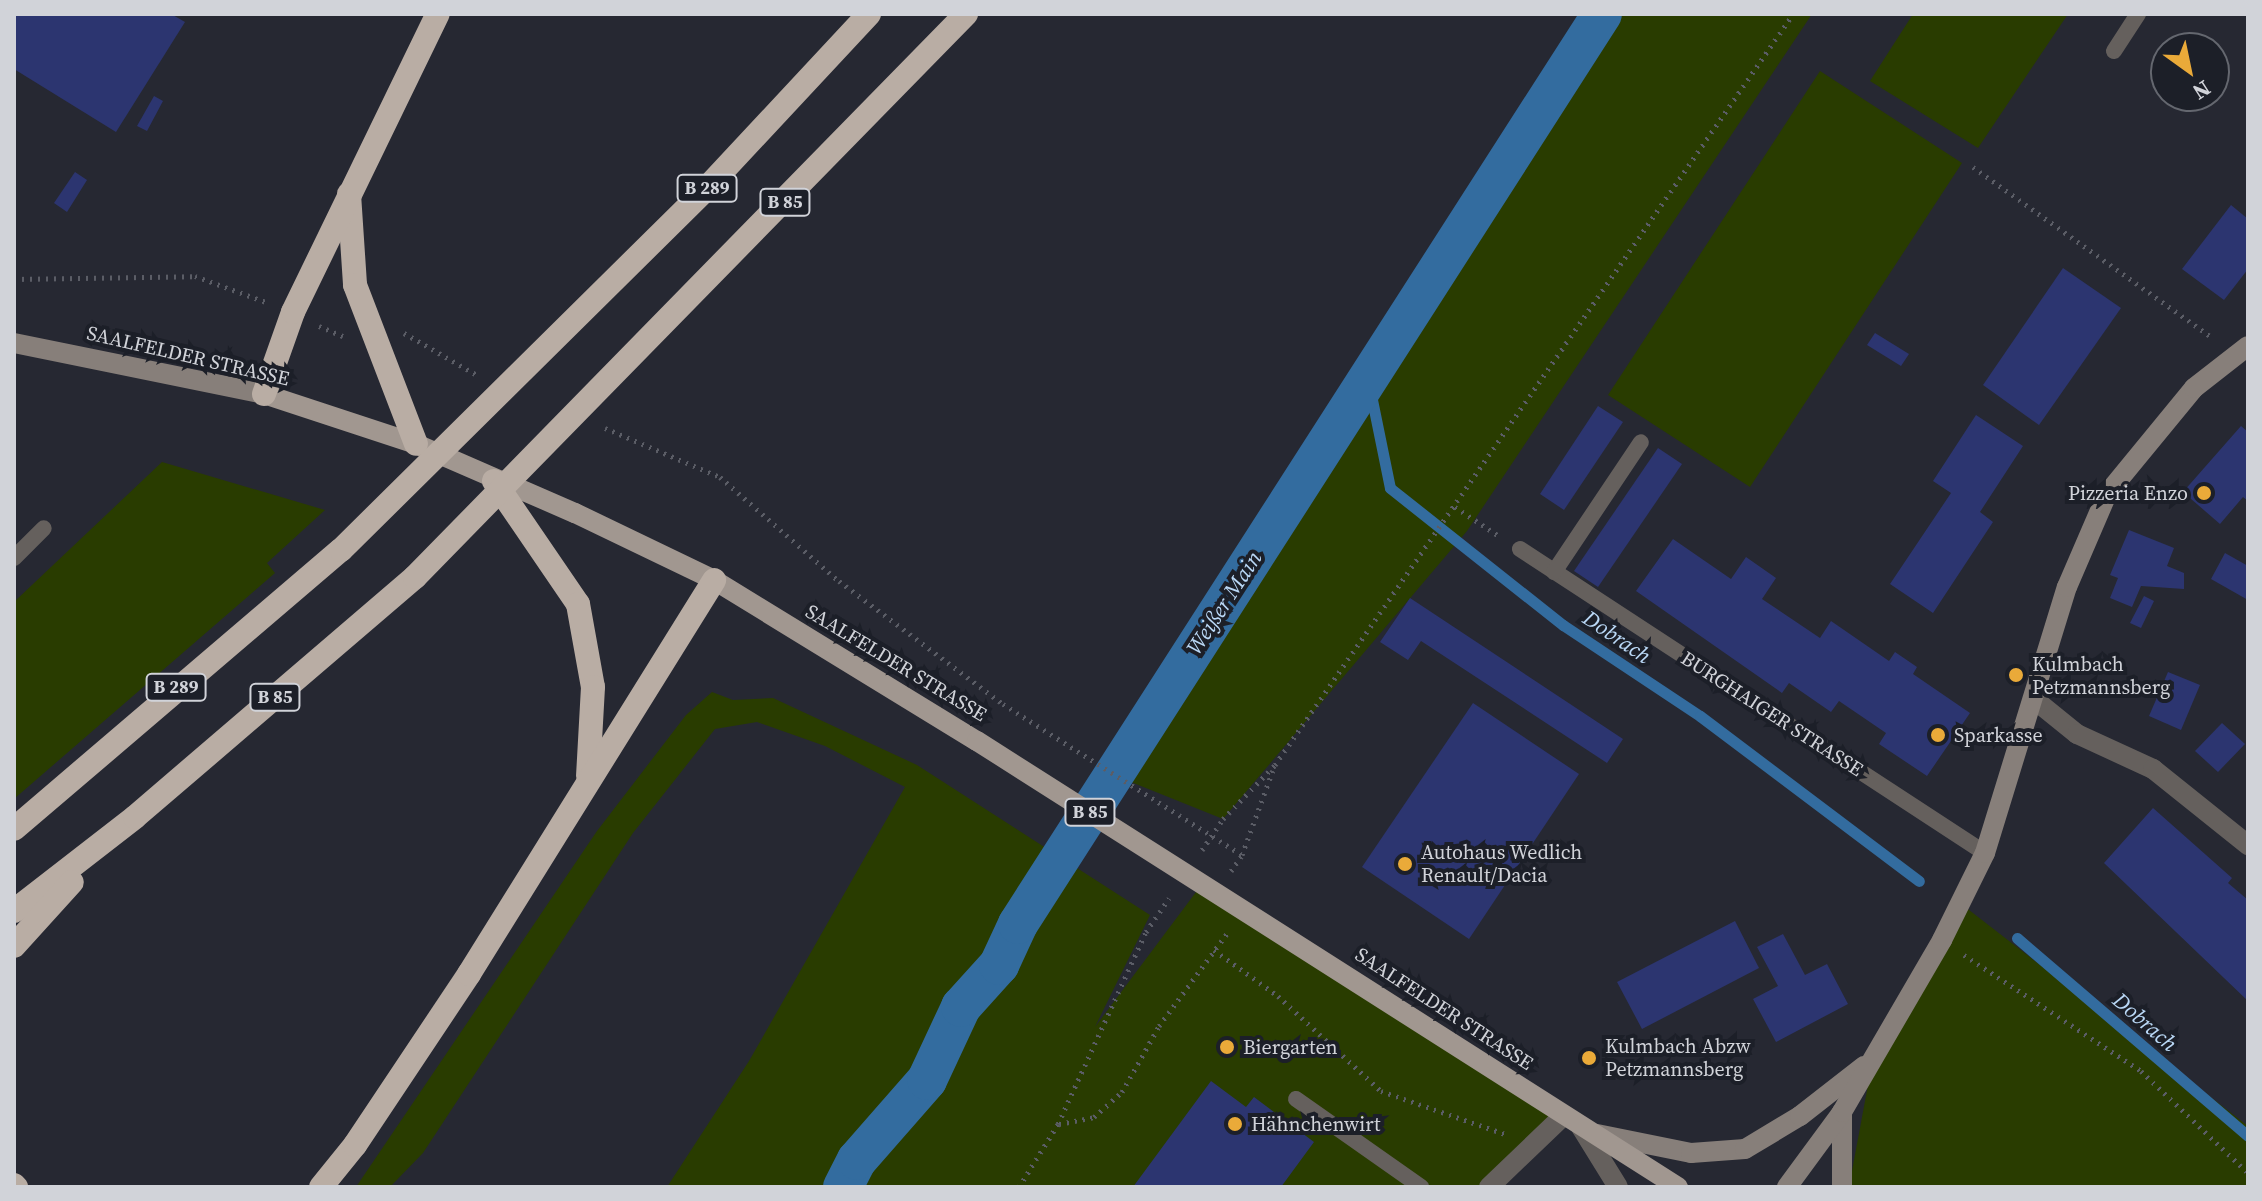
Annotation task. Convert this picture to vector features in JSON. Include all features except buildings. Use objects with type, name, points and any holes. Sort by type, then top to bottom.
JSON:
[{"type":"highway","points":[[264,394],[293,312],[348,193],[438,14]]},
{"type":"highway","name":"B 289","points":[[14,829],[341,550],[540,358],[869,14]]},
{"type":"highway","name":"B 85","points":[[135,817],[415,577],[603,390],[966,14]]},
{"type":"highway","points":[[348,193],[355,285],[416,444]]},
{"type":"highway","points":[[491,478],[578,604],[593,687],[588,779]]},
{"type":"highway","points":[[321,1187],[355,1145],[469,974],[714,580]]},
{"type":"highway","points":[[14,911],[135,817]]},
{"type":"highway","points":[[14,946],[135,817]]},
{"type":"main road","name":"SAALFELDER STRASSE","points":[[264,394],[416,444],[714,580],[977,741],[1678,1187]]},
{"type":"street","name":"SAALFELDER STRASSE","points":[[14,343],[264,394]]},
{"type":"street","points":[[1787,1187],[1842,1112],[1942,940],[1985,853],[2035,700],[2067,587],[2107,494],[2194,388],[2242,350]]},
{"type":"street","points":[[2035,700],[2077,734],[2153,769],[2248,845]]},
{"type":"street","points":[[1586,1130],[1691,1153],[1745,1149],[1800,1116],[1873,1058]]},
{"type":"street","points":[[1842,1112],[1842,1187]]},
{"type":"street","points":[[1489,1187],[1535,1148],[1563,1116]]},
{"type":"street","points":[[1586,1130],[1618,1187]]},
{"type":"lane","points":[[2114,51],[2138,14]]},
{"type":"lane","points":[[1554,572],[1641,442]]},
{"type":"lane","points":[[14,558],[44,528]]},
{"type":"lane","name":"BURGHAIGER STRASSE","points":[[1520,549],[1985,853]]},
{"type":"lane","points":[[1296,1099],[1421,1187]]},
{"type":"path","points":[[1197,857],[1223,819],[1275,765],[1793,14]]},
{"type":"path","points":[[1973,167],[2242,350]]},
{"type":"path","points":[[1455,507],[1520,549]]},
{"type":"path","points":[[1003,704],[1242,855]]},
{"type":"path","points":[[1209,888],[1242,855],[1275,765]]},
{"type":"path","points":[[1019,1187],[1058,1124],[1146,932],[1171,894]]},
{"type":"path","points":[[1942,940],[2141,1071],[2248,1173]]},
{"type":"path","points":[[1058,1124],[1094,1117],[1122,1092],[1159,1026],[1214,950],[1278,996],[1383,1088],[1472,1119],[1535,1148]]},
{"type":"green space","points":[[1613,14],[1812,14],[1467,531],[1223,819],[1121,778]]},
{"type":"green space","points":[[1913,14],[2068,14],[1978,148],[1870,81]]},
{"type":"green space","points":[[1820,71],[1962,163],[1750,487],[1608,395]]},
{"type":"green space","points":[[162,462],[325,510],[267,563],[275,573],[14,799],[14,602]]},
{"type":"green space","points":[[712,692],[733,700],[773,698],[917,765],[1150,915],[1095,1027],[1202,884],[1563,1116],[1485,1187],[667,1187],[749,1061],[905,787],[825,746],[757,722],[715,729],[633,833],[423,1153],[390,1187],[356,1187],[597,831],[686,715]]},
{"type":"green space","points":[[1960,903],[2248,1126],[2248,1187],[1849,1187],[1873,1058]]},
{"type":"waterway","name":"Weißer Main","points":[[843,1187],[857,1160],[927,1080],[961,1007],[999,965],[1018,924],[1602,14]]},
{"type":"waterway","name":"Dobrach","points":[[1367,375],[1390,488],[1563,625],[1700,716],[1919,881]]},
{"type":"waterway","name":"Dobrach","points":[[2017,938],[2248,1136]]},
{"type":"place","name":"Pizzeria Enzo","points":[[2204,493]]},
{"type":"place","name":"Kulmbach Petzmannsberg","points":[[2016,675]]},
{"type":"place","name":"Sparkasse","points":[[1938,735]]},
{"type":"place","name":"Autohaus Wedlich Renault/Dacia","points":[[1405,864]]},
{"type":"place","name":"Biergarten","points":[[1227,1047]]},
{"type":"place","name":"Kulmbach Abzw Petzmannsberg","points":[[1589,1058]]},
{"type":"place","name":"Hähnchenwirt","points":[[1235,1124]]}]
